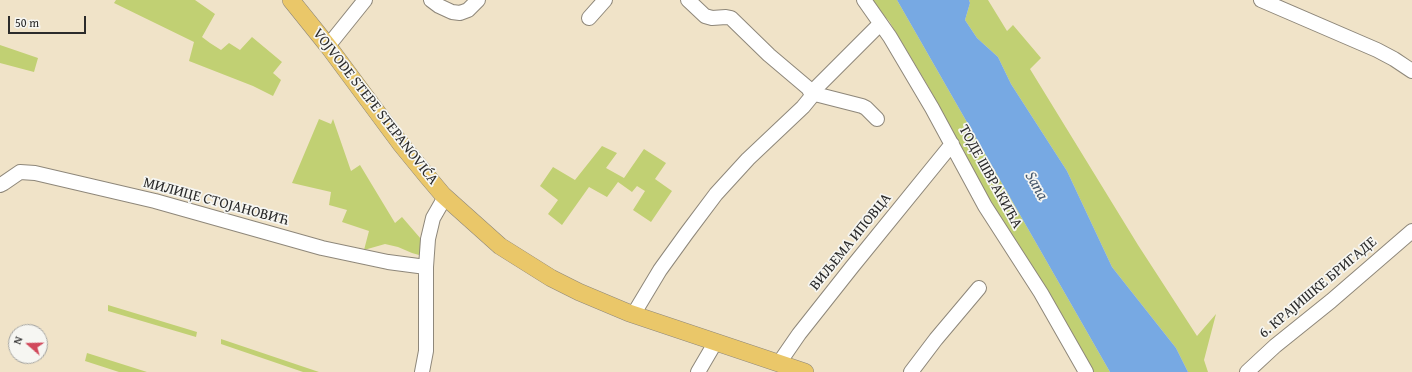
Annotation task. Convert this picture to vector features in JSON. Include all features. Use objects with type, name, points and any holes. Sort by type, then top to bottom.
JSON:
[{"type":"main road","name":"VOJVODE STEPE STEPANOVIĆA","points":[[291,0],[328,46],[400,143],[445,197],[500,246],[551,278],[579,292],[633,315],[805,372]]},
{"type":"street","points":[[328,46],[365,0]]},
{"type":"street","points":[[431,0],[439,6],[452,12],[460,13],[468,10],[478,0]]},
{"type":"street","points":[[590,18],[605,0]]},
{"type":"street","points":[[688,0],[705,16],[712,18],[731,18],[811,93],[862,106],[877,119]]},
{"type":"street","name":"ТОДЕ ШВРАКИЋА","points":[[864,0],[890,37],[932,108],[985,206],[1040,293],[1086,372]]},
{"type":"street","points":[[1261,0],[1377,50],[1412,71]]},
{"type":"street","points":[[633,315],[660,270],[716,194],[748,159],[810,100],[812,96],[811,93],[880,24]]},
{"type":"street","name":"ВИЉЕМА ИПОВЦА","points":[[779,363],[823,303],[952,144]]},
{"type":"street","name":"МИЛИЦЕ СТОЈАНОВИЋ","points":[[0,185],[20,172],[35,173],[155,202],[322,248],[388,262],[426,267]]},
{"type":"street","points":[[422,372],[426,351],[426,267],[428,239],[433,218],[445,197]]},
{"type":"street","name":"6. КРАЈИШКЕ БРИГАДЕ","points":[[1247,372],[1412,231]]},
{"type":"street","points":[[911,372],[936,339],[979,288]]},
{"type":"street","points":[[698,372],[715,343]]},
{"type":"green space","points":[[116,0],[195,0],[215,14],[202,37],[210,43],[221,50],[229,43],[240,50],[252,37],[282,62],[273,73],[281,80],[273,96],[253,86],[189,61],[194,42],[114,3]]},
{"type":"green space","points":[[870,0],[897,0],[1110,372],[1090,372],[1080,350],[1034,269],[977,181],[928,86],[889,21]]},
{"type":"green space","points":[[969,0],[988,0],[1007,31],[1013,25],[1041,58],[1030,69],[1138,245],[1197,336],[1216,314],[1204,360],[1208,372],[1188,372],[1176,348],[1112,267],[1067,171],[1011,84],[998,57],[977,38],[965,20],[970,3]]},
{"type":"green space","points":[[0,45],[38,58],[34,72],[0,63]]},
{"type":"green space","points":[[319,119],[331,124],[333,119],[351,171],[360,165],[395,223],[402,217],[427,246],[425,252],[419,255],[385,244],[364,250],[369,231],[342,222],[347,210],[329,205],[331,192],[292,183]]},
{"type":"green space","points":[[602,146],[617,153],[606,168],[624,178],[644,149],[666,163],[655,179],[672,191],[651,222],[633,210],[645,191],[637,186],[632,192],[618,182],[607,197],[589,187],[562,225],[548,214],[558,200],[540,186],[553,167],[575,180]]},
{"type":"green space","points":[[108,305],[197,332],[196,337],[108,311]]},
{"type":"green space","points":[[221,339],[319,372],[303,372],[221,344]]},
{"type":"green space","points":[[87,353],[147,372],[119,372],[85,361]]},
{"type":"water","name":"Sana","points":[[897,0],[969,0],[970,3],[965,20],[977,38],[998,57],[1011,84],[1067,171],[1112,267],[1176,348],[1188,372],[1110,372]]}]
